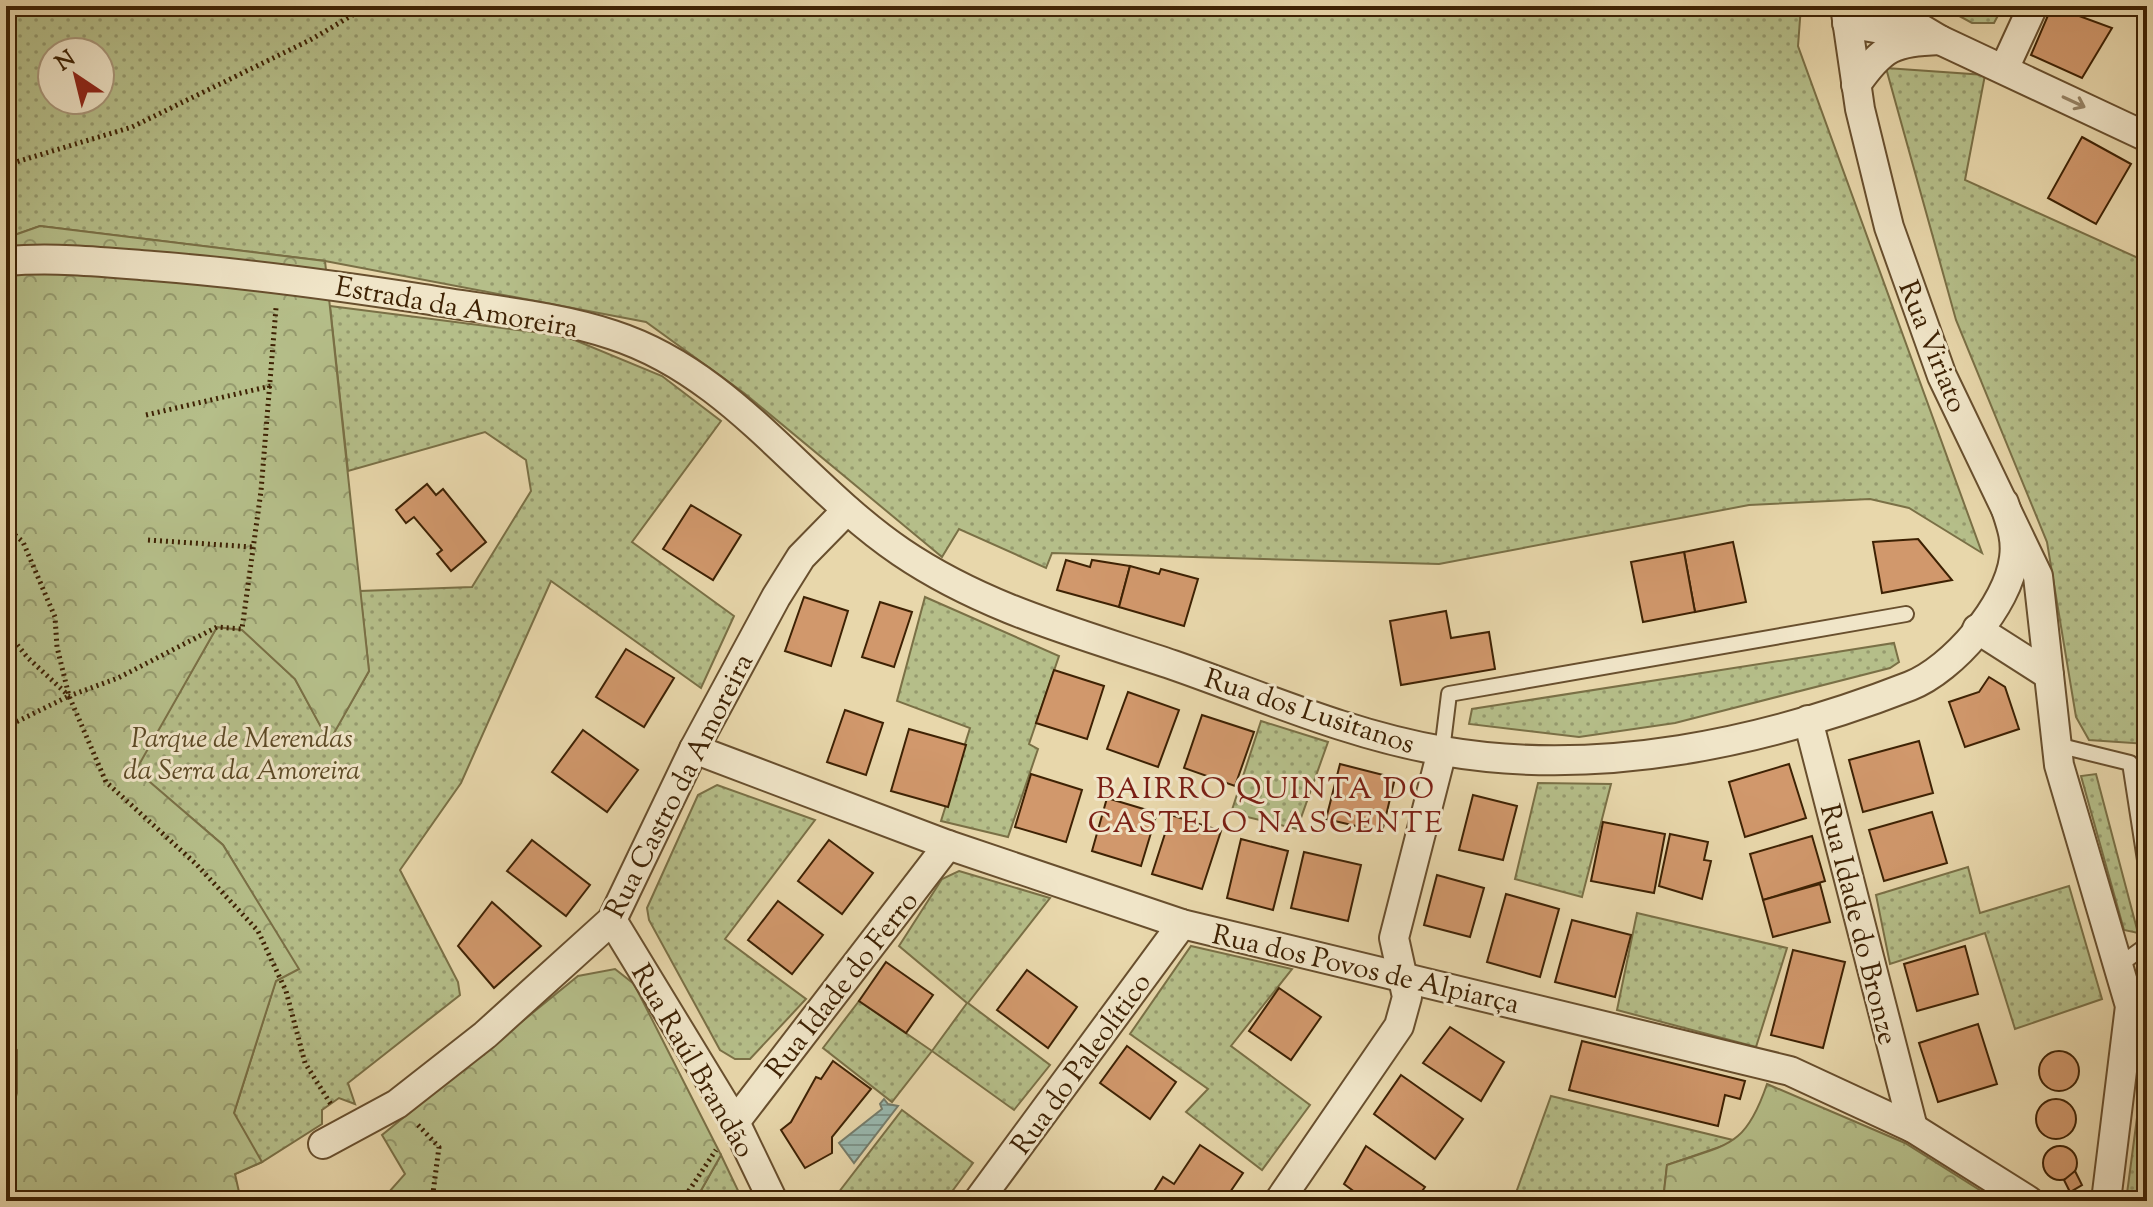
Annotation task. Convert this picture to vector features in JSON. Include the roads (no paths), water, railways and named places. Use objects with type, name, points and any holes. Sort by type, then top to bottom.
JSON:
[{"type":"street","points":[[1883,6],[1940,40],[2147,137]]},
{"type":"street","points":[[2004,69],[2033,6]]},
{"type":"street","points":[[1846,15],[1940,40]]},
{"type":"street","name":"Rua Viriato","points":[[1846,15],[1856,85],[1889,227],[1927,338],[2036,569],[2059,765],[2130,1006],[2106,1201]]},
{"type":"street","points":[[1856,85],[1880,53],[1894,45],[1940,40]]},
{"type":"street","name":"Estrada da Amoreira","points":[[6,261],[47,258],[278,276],[591,328],[631,341],[670,360],[725,398],[847,510]]},
{"type":"street","name":"Rua dos Lusitanos","points":[[847,510],[919,564],[992,604],[1347,727],[1442,751],[1547,761],[1621,758],[1701,748],[1808,720],[1915,685],[1946,665],[2000,597],[2014,560],[2014,534],[2004,503]]},
{"type":"street","name":"Rua Castro da Amoreira","points":[[323,1144],[397,1104],[485,1035],[612,920],[694,749],[790,574],[815,541],[847,510]]},
{"type":"street","points":[[1977,629],[2049,675]]},
{"type":"street","name":"Rua Idade do Bronze","points":[[1808,720],[1913,1128]]},
{"type":"street","name":"Rua dos Povos de Alpiarça","points":[[694,749],[948,845],[1182,924],[1790,1071],[1913,1128],[2029,1201]]},
{"type":"street","points":[[1289,1197],[1399,1026],[1407,997],[1394,938],[1442,751]]},
{"type":"street","name":"Rua Idade do Ferro","points":[[735,1122],[948,845]]},
{"type":"street","name":"Rua Raúl Brandão","points":[[612,920],[735,1122],[773,1201]]},
{"type":"street","name":"Rua do Paleolítico","points":[[978,1201],[1182,924]]},
{"type":"lane","points":[[1442,751],[1449,694],[1906,614]]},
{"type":"lane","points":[[2057,745],[2130,763],[2147,873]]},
{"type":"lane","points":[[2118,966],[2147,945]]},
{"type":"water","points":[[884,1099],[888,1104],[898,1106],[854,1163],[839,1143],[882,1109],[880,1104]]},
{"type":"district","name":"BAIRRO QUINTA DO CASTELO NASCENTE","points":[[1266,805]]},
{"type":"park label","name":"Parque de Merendas da Serra da Amoreira","points":[[242,753]]}]
